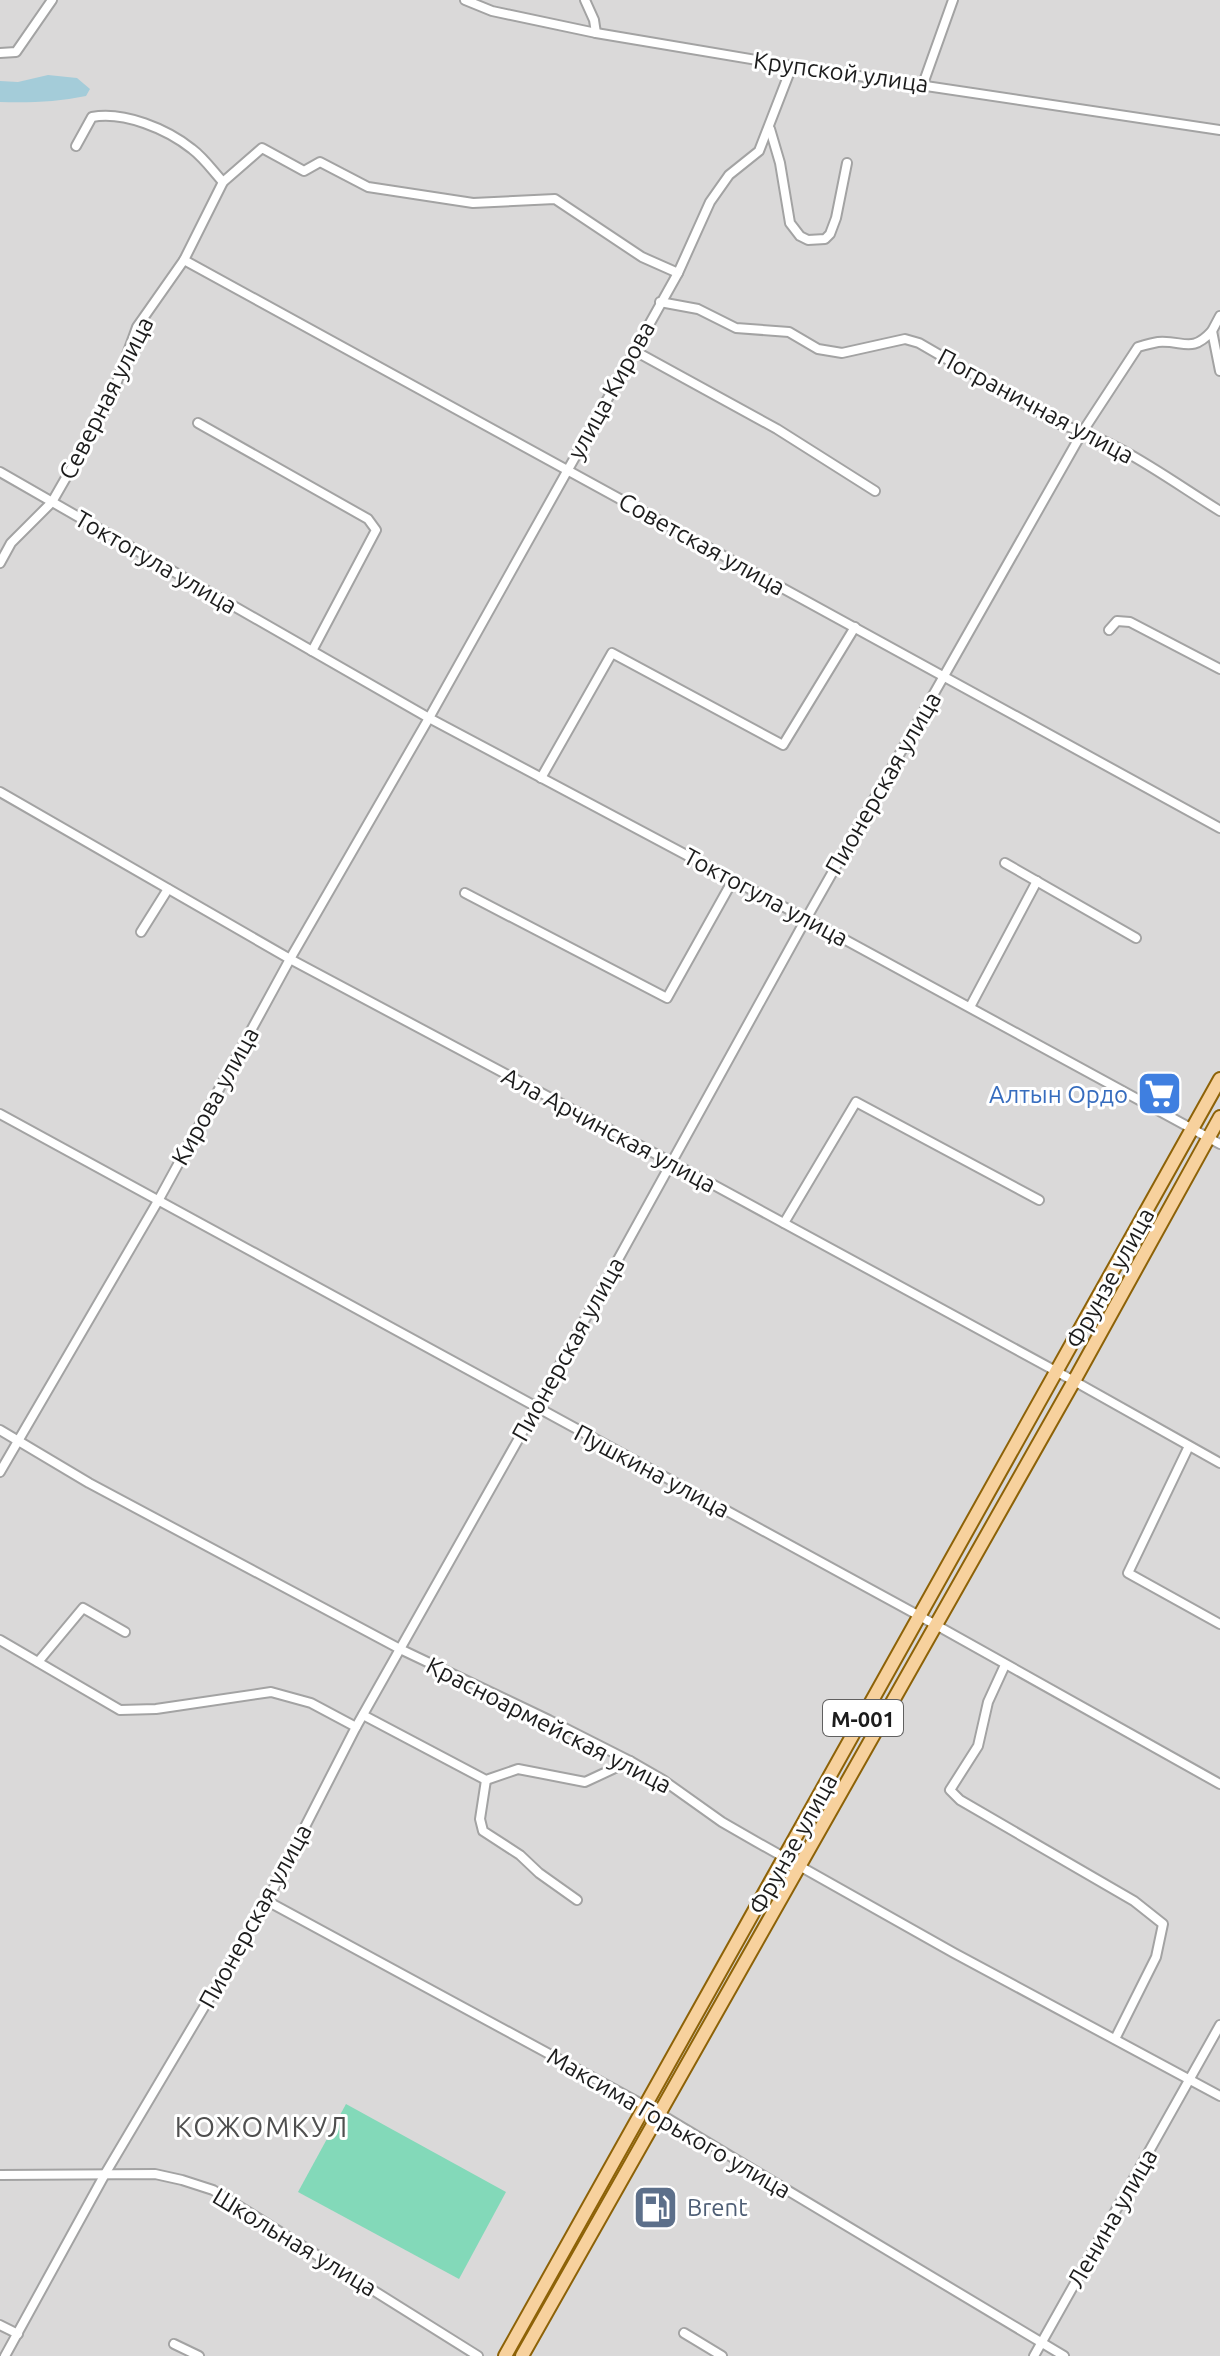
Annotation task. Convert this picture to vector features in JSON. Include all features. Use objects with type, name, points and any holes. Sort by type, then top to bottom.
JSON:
[{"type":"main road","name":"Фрунзе улица","points":[[505,2356],[1220,1079]]},
{"type":"main road","name":"Фрунзе улица","points":[[522,2356],[1074,1381],[1214,1141],[1220,1117]]},
{"type":"street","points":[[0,53],[16,52],[52,0]]},
{"type":"street","name":"Крупской улица","points":[[465,0],[492,11],[596,33],[792,66],[1220,130]]},
{"type":"street","points":[[585,0],[596,33]]},
{"type":"street","points":[[923,84],[953,0]]},
{"type":"street","name":"улица Кирова","points":[[429,718],[678,273],[710,202],[729,175],[759,151],[792,66]]},
{"type":"street","points":[[76,146],[92,117],[105,114],[169,135],[194,150],[223,182],[262,148],[304,171],[320,162],[368,187],[473,203],[555,199],[642,257],[678,273]]},
{"type":"street","points":[[770,128],[780,163],[790,223],[800,236],[808,240],[825,239],[830,234],[847,163]]},
{"type":"street","name":"Северная улица","points":[[0,563],[11,543],[52,502],[110,401],[137,327],[184,260],[223,182]]},
{"type":"street","name":"Советская улица","points":[[184,260],[1220,828]]},
{"type":"street","name":"Пограничная улица","points":[[660,302],[698,309],[736,328],[789,332],[818,349],[842,353],[905,339],[919,343],[1059,424],[1109,442],[1220,511]]},
{"type":"street","points":[[1220,316],[1212,331],[1220,371]]},
{"type":"street","name":"Пионерская улица","points":[[5,2356],[105,2174],[267,1901],[356,1727],[806,919],[1083,431],[1138,347],[1159,342],[1187,346],[1201,344],[1212,331]]},
{"type":"street","points":[[633,350],[777,429],[875,491]]},
{"type":"street","points":[[198,423],[368,519],[376,530],[312,651]]},
{"type":"street","name":"Токтогула улица","points":[[0,472],[429,718],[1214,1141]]},
{"type":"street","points":[[1109,630],[1117,621],[1130,622],[1220,669]]},
{"type":"street","points":[[541,778],[612,653],[783,745],[855,627]]},
{"type":"street","name":"Кирова улица","points":[[0,1472],[158,1201],[290,959],[429,718]]},
{"type":"street","name":"Ала Арчинская улица","points":[[0,792],[290,959],[784,1223],[1220,1463]]},
{"type":"street","points":[[1005,863],[1136,938]]},
{"type":"street","points":[[465,893],[667,998],[733,880]]},
{"type":"street","points":[[970,1007],[1037,881]]},
{"type":"street","points":[[141,932],[168,889]]},
{"type":"street","points":[[784,1223],[856,1102],[1039,1200]]},
{"type":"street","name":"Пушкина улица","points":[[0,1114],[920,1616],[1220,1784]]},
{"type":"street","name":"Красноармейская улица","points":[[0,1430],[89,1483],[400,1649],[630,1761],[663,1780],[722,1822],[954,1953],[1220,2096]]},
{"type":"street","points":[[1189,1446],[1128,1573],[1220,1624]]},
{"type":"street","points":[[38,1662],[83,1608],[125,1632]]},
{"type":"street","points":[[0,1640],[120,1710],[156,1709],[271,1692],[311,1703],[356,1727]]},
{"type":"street","points":[[1005,1665],[988,1702],[978,1746],[950,1790],[960,1800],[1134,1901],[1163,1924],[1156,1957],[1115,2039]]},
{"type":"street","points":[[363,1715],[486,1780],[518,1769],[585,1782],[630,1761]]},
{"type":"street","points":[[486,1780],[480,1819],[483,1831],[520,1855],[577,1900]]},
{"type":"street","name":"Максима Горького улица","points":[[267,1901],[660,2114],[1064,2356]]},
{"type":"street","points":[[1190,2080],[1220,2025]]},
{"type":"street","name":"Ленина улица","points":[[1034,2356],[1190,2080]]},
{"type":"street","name":"Школьная улица","points":[[0,2175],[155,2174],[213,2190],[478,2356]]},
{"type":"street","points":[[0,2325],[18,2334]]},
{"type":"street","points":[[684,2333],[722,2356]]},
{"type":"street","points":[[174,2344],[199,2356]]},
{"type":"shaded area","name":"КОЖОМКУЛ","points":[[0,0],[1220,0],[1220,2356],[0,2356]]},
{"type":"green space","points":[[346,2104],[506,2192],[459,2279],[298,2192]]},
{"type":"water","points":[[48,75],[77,78],[90,89],[86,96],[64,100],[0,102],[0,81],[18,82]]},
{"type":"place","name":"Алтын Ордо","points":[[1159,1094]]},
{"type":"place","name":"Brent","points":[[656,2207]]},
{"type":"district","name":"КОЖОМКУЛ","points":[[262,2126]]}]
